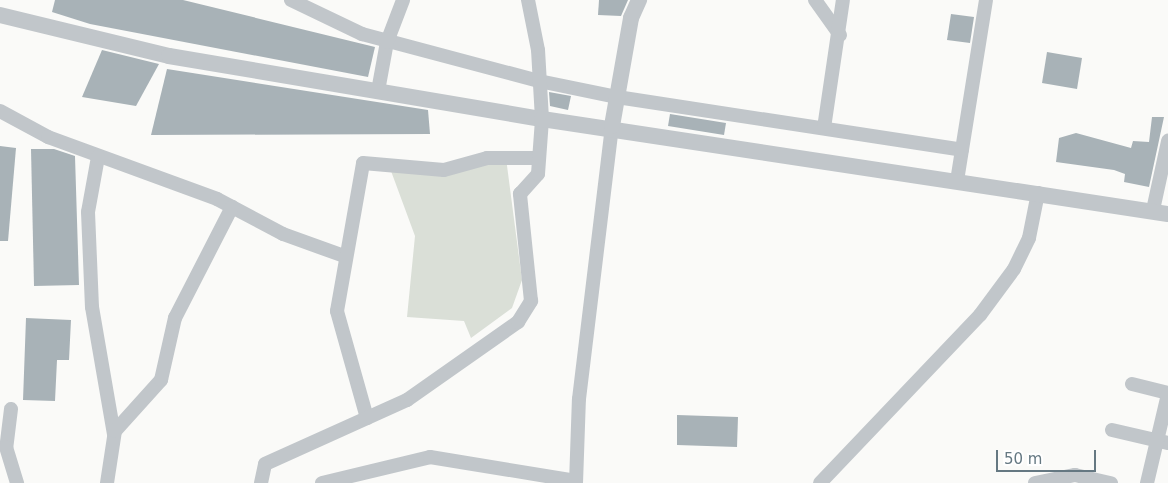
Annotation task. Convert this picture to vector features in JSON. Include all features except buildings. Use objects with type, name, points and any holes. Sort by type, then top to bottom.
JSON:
[{"type":"street","points":[[291,0],[386,42],[540,80],[617,97],[962,150]]},
{"type":"street","points":[[378,91],[386,42],[403,0]]},
{"type":"street","points":[[261,483],[265,464],[407,400],[518,322],[531,301],[520,194],[538,174],[542,119],[540,80],[528,0]]},
{"type":"street","points":[[322,483],[430,457],[576,482],[579,399],[612,126],[631,18],[639,0]]},
{"type":"street","points":[[815,0],[840,35]]},
{"type":"street","points":[[824,128],[840,35],[843,0]]},
{"type":"street","points":[[957,180],[986,0]]},
{"type":"street","points":[[0,15],[169,56],[542,119],[612,126],[1161,212],[1168,141]]},
{"type":"street","points":[[0,112],[98,157],[232,207],[283,234],[344,256]]},
{"type":"street","points":[[98,157],[88,212],[92,306],[114,436],[107,483]]},
{"type":"street","points":[[367,418],[338,311],[344,256],[363,163],[444,170],[487,158],[539,158]]},
{"type":"street","points":[[820,483],[980,315],[1014,269],[1029,238],[1038,193]]},
{"type":"street","points":[[114,436],[161,380],[175,318],[232,207]]},
{"type":"street","points":[[1132,384],[1168,393],[1163,442],[1147,483]]},
{"type":"street","points":[[11,409],[6,447],[17,483]]},
{"type":"street","points":[[1112,430],[1163,442]]},
{"type":"street","points":[[1034,483],[1075,475],[1111,483]]},
{"type":"shaded area","points":[[506,158],[522,280],[512,308],[471,338],[464,321],[407,317],[415,236],[391,171]]}]
